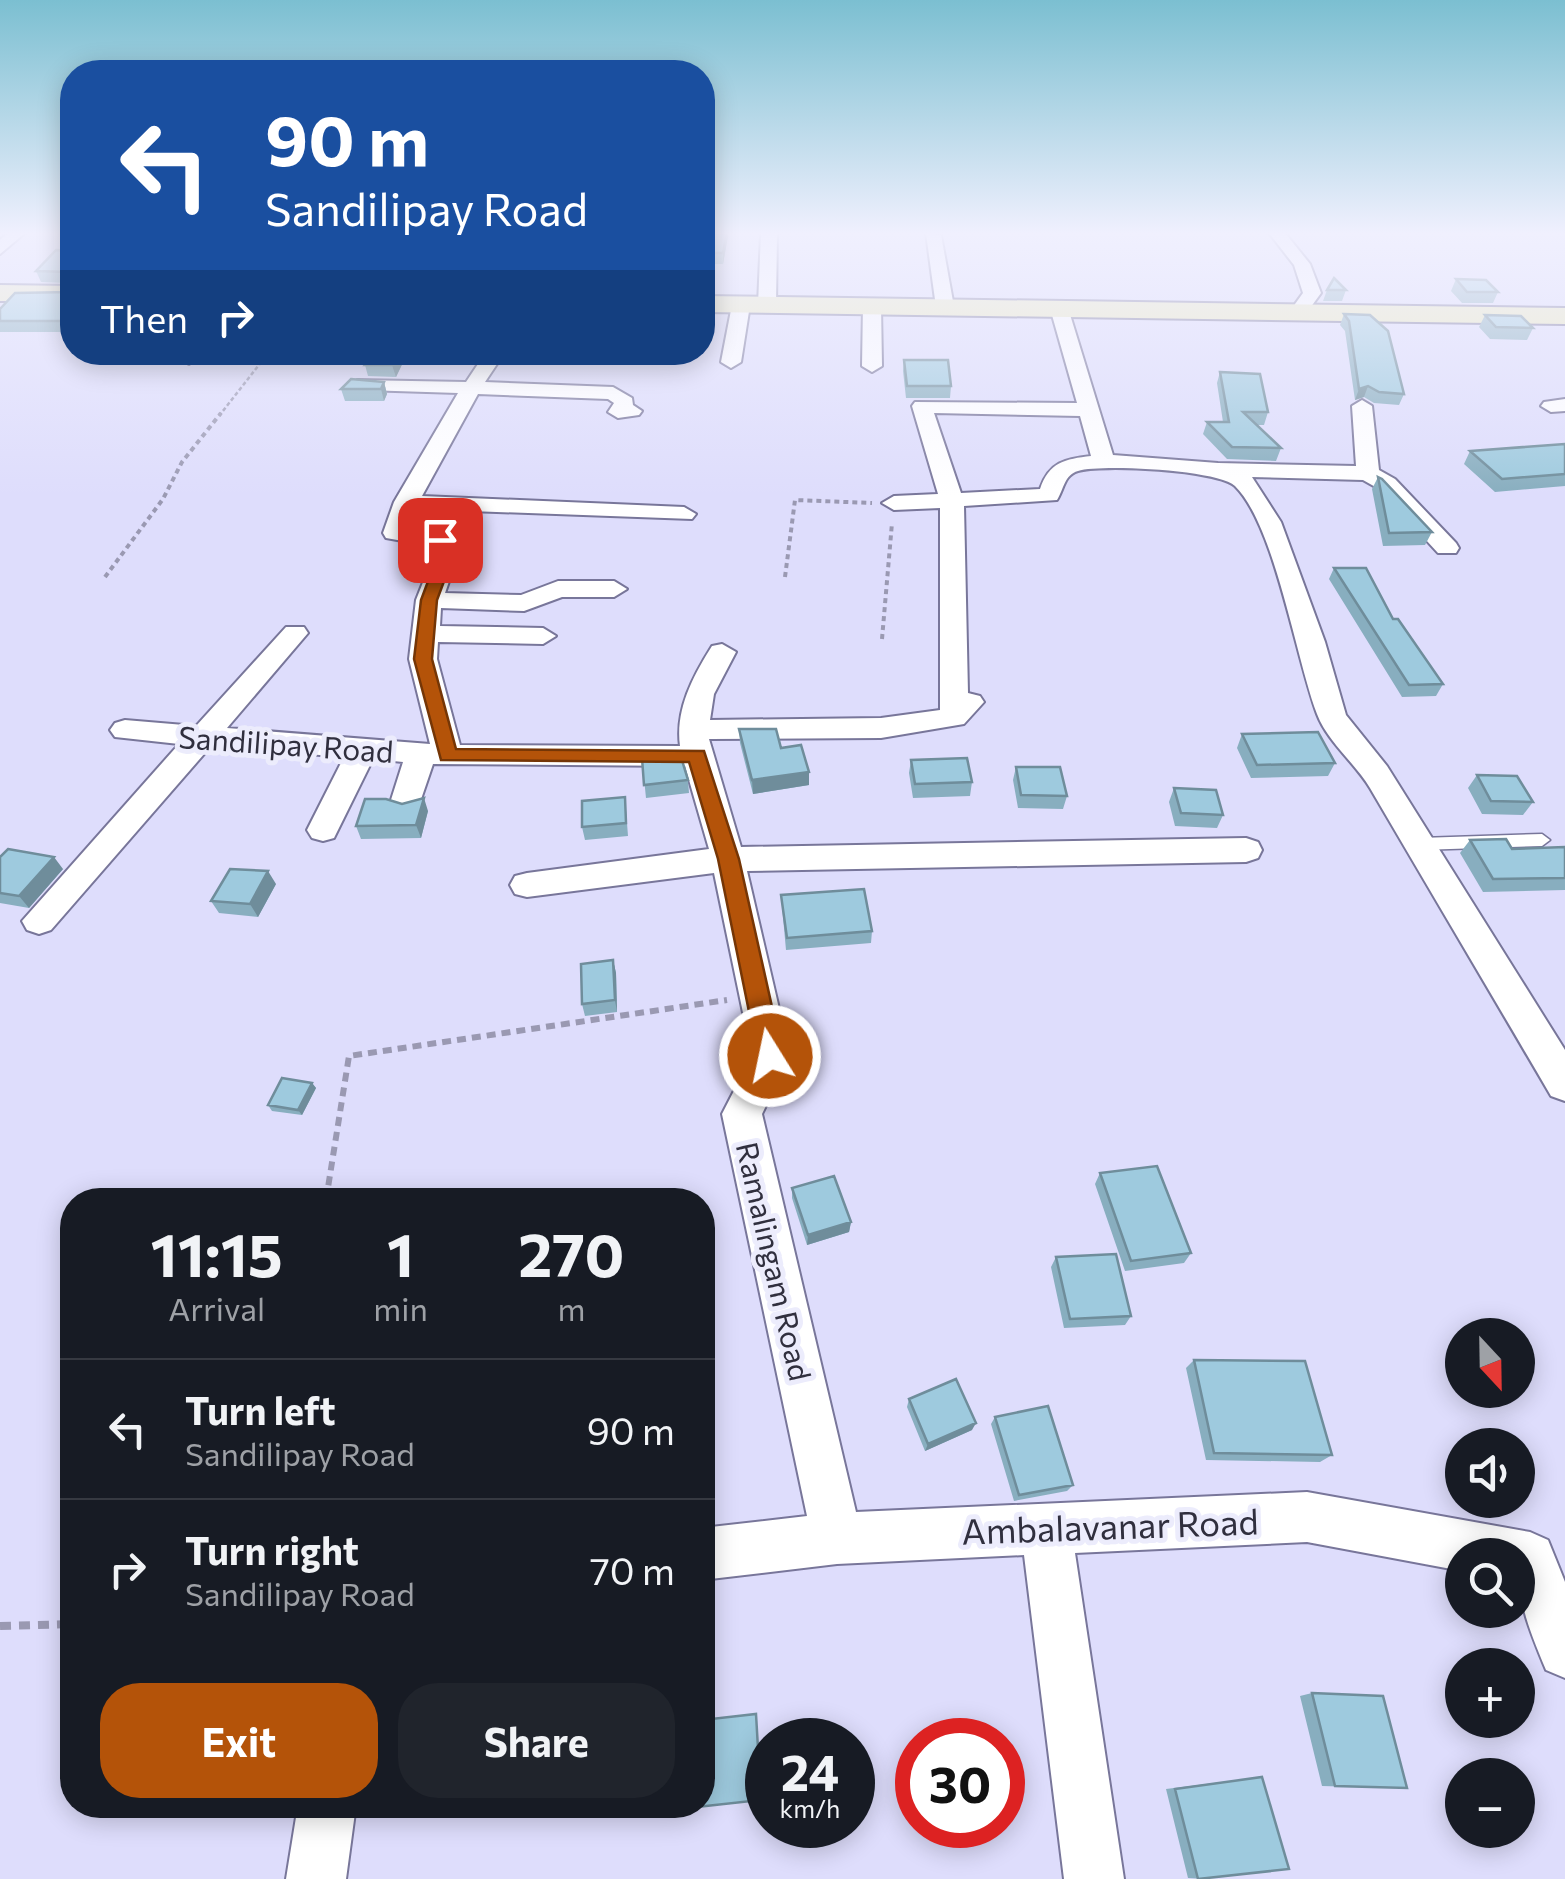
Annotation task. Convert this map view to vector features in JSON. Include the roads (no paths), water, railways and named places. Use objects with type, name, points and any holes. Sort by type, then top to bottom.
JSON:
[{"type":"street","points":[[731,362],[748,321]]},
{"type":"street","points":[[872,321],[872,366]]},
{"type":"street","points":[[1063,321],[1104,461]]},
{"type":"street","points":[[406,802],[434,754],[423,659],[424,634],[429,600],[447,552],[440,540],[395,533],[406,502],[446,424],[487,365]]},
{"type":"street","points":[[364,384],[613,393],[625,402],[618,412],[632,411]]},
{"type":"street","points":[[952,502],[922,406],[1090,410]]},
{"type":"street","points":[[1362,406],[1368,473]]},
{"type":"street","points":[[894,504],[1049,495],[1056,474],[1070,465],[1104,461],[1217,470],[1368,473],[1387,484],[1447,548]]},
{"type":"street","points":[[1217,470],[1242,480],[1269,522],[1312,642],[1332,716],[1548,1026],[1565,1084]]},
{"type":"street","points":[[406,502],[684,514]]},
{"type":"street","name":"Sandilipay Road","points":[[125,730],[434,754],[695,743],[748,727],[881,728],[963,709],[952,502]]},
{"type":"street","points":[[429,600],[524,603],[558,589],[614,589]]},
{"type":"street","points":[[39,921],[295,633]]},
{"type":"street","points":[[424,634],[544,636]]},
{"type":"street","points":[[695,743],[700,694],[722,652]]},
{"type":"street","name":"Ramalingam Road","points":[[695,743],[760,994],[770,1056],[742,1114],[836,1538]]},
{"type":"street","points":[[323,830],[363,749]]},
{"type":"street","points":[[527,884],[728,859],[1246,850]]},
{"type":"street","name":"Ambalavanar Road","points":[[715,1552],[836,1538],[1307,1517],[1445,1542]]},
{"type":"street","points":[[1046,1527],[1094,1879]]},
{"type":"street","points":[[1535,1566],[1565,1651]]},
{"type":"street","points":[[316,1879],[325,1818]]},
{"type":"lane","points":[[1420,844],[1542,840]]}]
